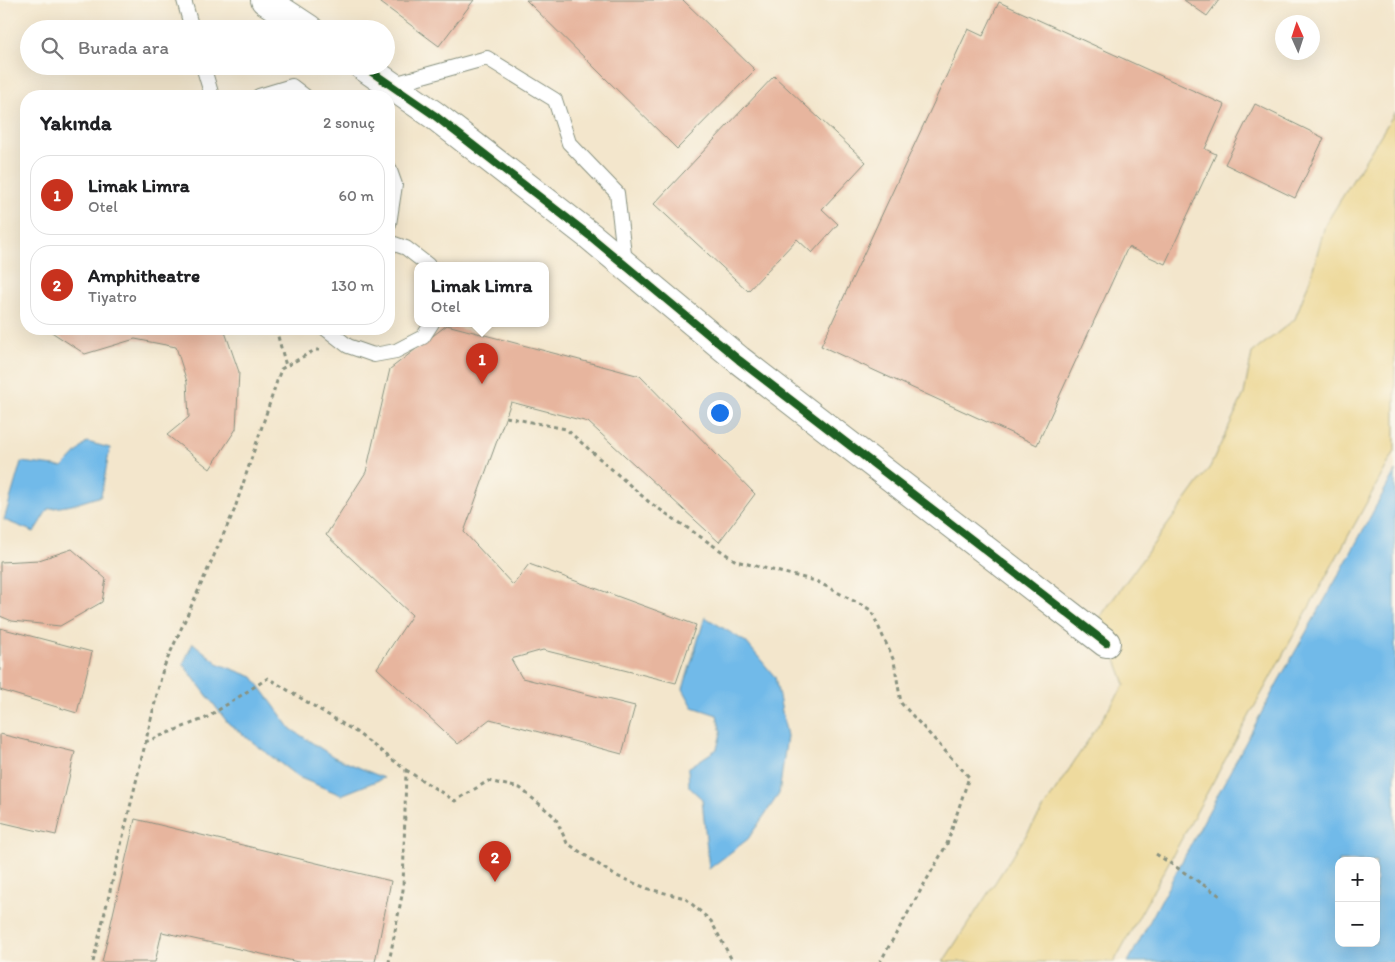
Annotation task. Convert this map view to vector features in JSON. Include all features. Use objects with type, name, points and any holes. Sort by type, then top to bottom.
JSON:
[{"type":"street","points":[[265,0],[295,20]]},
{"type":"street","points":[[376,75],[434,115],[582,230],[739,360],[1106,644]]},
{"type":"lane","points":[[184,0],[190,20]]},
{"type":"lane","points":[[390,85],[488,58],[555,100],[569,143],[617,193],[626,266]]},
{"type":"lane","points":[[206,75],[210,90]]},
{"type":"lane","points":[[279,90],[292,86],[297,90]]},
{"type":"lane","points":[[395,244],[406,248],[424,262]]},
{"type":"lane","points":[[334,335],[348,346],[374,355],[396,351],[423,337],[429,327]]},
{"type":"path","points":[[278,335],[286,366]]},
{"type":"path","points":[[93,962],[163,669],[234,511],[281,369],[314,350],[356,349]]},
{"type":"path","points":[[506,417],[566,429],[649,502],[736,562],[816,581],[871,610],[894,662],[900,703],[969,777],[947,844],[880,962]]},
{"type":"path","points":[[145,742],[206,718],[268,678],[356,732],[406,770],[455,801],[488,781],[520,788],[555,817],[567,843],[614,875],[649,889],[685,898],[711,921],[733,962]]},
{"type":"path","points":[[389,962],[402,890],[406,770]]},
{"type":"path","points":[[1156,854],[1222,897]]},
{"type":"sand","points":[[1395,112],[1395,451],[1114,962],[943,962],[1125,684],[1100,617],[1210,467],[1244,394],[1252,353],[1295,319],[1311,276],[1325,225]]},
{"type":"water","points":[[87,442],[110,448],[101,496],[72,505],[48,509],[34,532],[4,520],[21,462],[63,467]]},
{"type":"water","points":[[1395,471],[1395,962],[1128,962],[1279,680]]},
{"type":"water","points":[[705,617],[746,642],[775,677],[787,736],[779,794],[748,839],[709,869],[702,799],[689,787],[688,768],[717,749],[721,733],[717,715],[693,707],[683,689]]},
{"type":"water","points":[[193,643],[219,664],[253,677],[291,729],[334,757],[384,778],[341,795],[298,777],[228,723],[183,664]]},
{"type":"building","points":[[377,0],[474,0],[439,46]]},
{"type":"building","points":[[526,0],[683,0],[755,70],[677,149]]},
{"type":"building","points":[[1184,0],[1219,0],[1207,16]]},
{"type":"building","points":[[999,2],[1225,105],[1205,149],[1216,154],[1165,264],[1128,247],[1037,445],[821,346],[968,29],[983,36]]},
{"type":"building","points":[[774,76],[866,162],[822,209],[838,224],[812,253],[797,239],[748,291],[654,204]]},
{"type":"building","points":[[1255,104],[1324,138],[1295,198],[1225,164]]},
{"type":"building","points":[[444,327],[455,327],[640,376],[755,494],[719,542],[588,422],[511,402],[464,532],[513,585],[529,564],[696,625],[676,683],[543,650],[511,659],[522,678],[635,706],[622,754],[490,719],[458,744],[377,668],[412,615],[326,535],[366,472],[390,369]]},
{"type":"building","points":[[56,335],[226,335],[239,372],[236,429],[210,469],[167,435],[189,417],[187,382],[176,347],[135,339],[85,354]]},
{"type":"building","points":[[72,549],[106,579],[102,602],[60,626],[12,621],[0,616],[0,562],[39,560]]},
{"type":"building","points":[[0,628],[92,652],[77,713],[0,690]]},
{"type":"building","points":[[0,734],[75,752],[56,835],[0,822]]},
{"type":"building","points":[[135,819],[391,881],[375,962],[298,962],[162,932],[155,962],[102,962]]},
{"type":"cycle path","points":[[376,75],[434,115],[590,236],[739,360],[1106,643]]},
{"type":"place","name":"Limak Limra","points":[[482,384]]},
{"type":"place","name":"Amphitheatre","points":[[495,882]]}]
